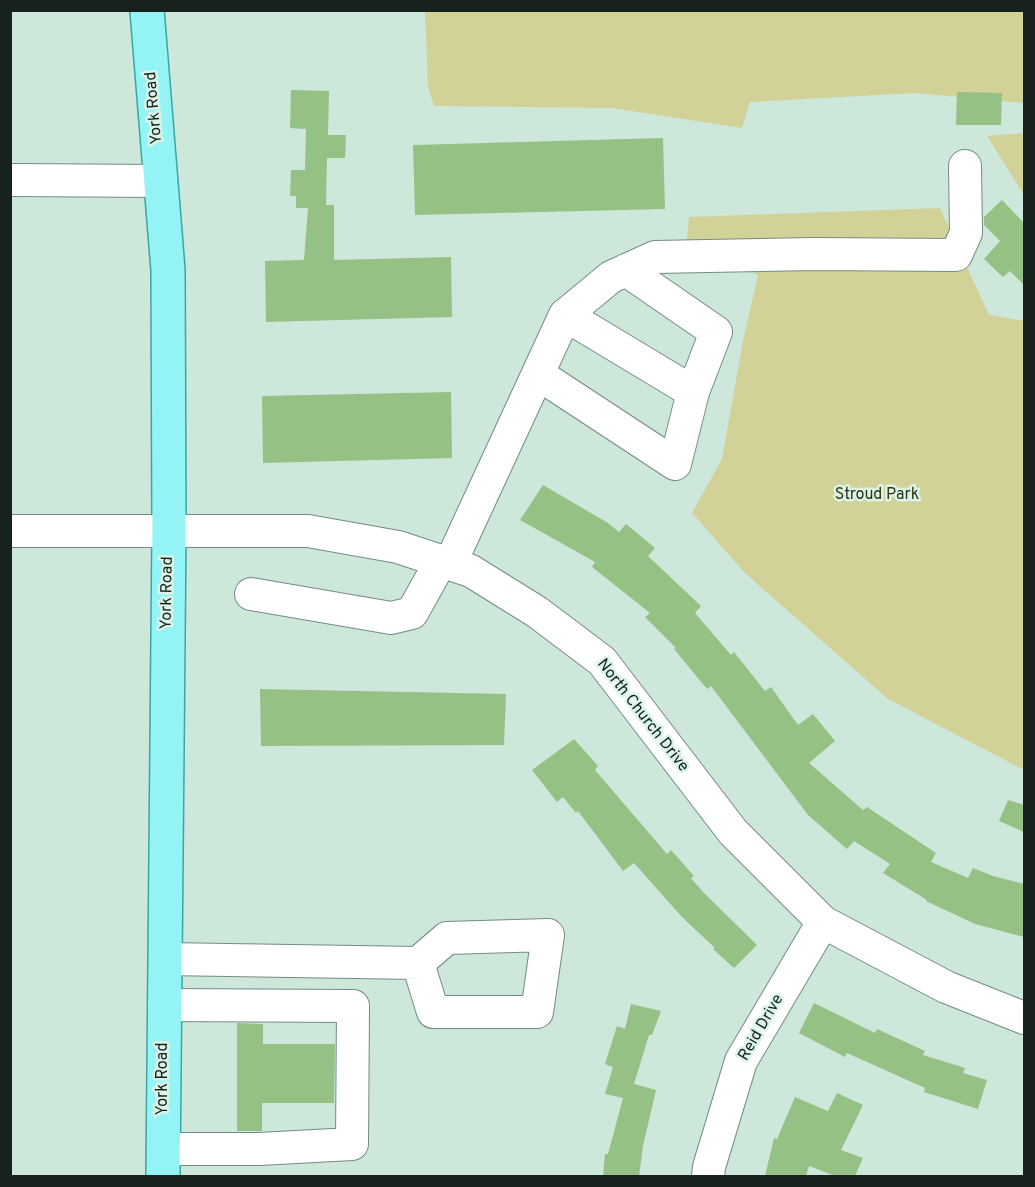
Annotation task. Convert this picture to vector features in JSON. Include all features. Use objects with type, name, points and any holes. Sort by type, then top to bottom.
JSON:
[{"type":"main road","name":"York Road","points":[[147,10],[168,270],[169,531],[163,1163]]},
{"type":"street","points":[[251,594],[391,618],[412,613],[446,563],[566,315],[611,277],[655,257],[814,254],[956,255],[966,233],[964,166]]},
{"type":"street","points":[[10,180],[161,181]]},
{"type":"street","points":[[538,374],[675,464],[693,392],[716,332],[626,270]]},
{"type":"street","points":[[566,315],[693,392]]},
{"type":"street","name":"North Church Drive","points":[[10,531],[308,531],[398,547],[471,571],[537,612],[602,661],[733,832],[823,922],[946,987],[1024,1018]]},
{"type":"street","name":"Reid Drive","points":[[708,1176],[741,1061],[823,922]]},
{"type":"street","points":[[165,959],[418,963]]},
{"type":"street","points":[[163,1163],[259,1149],[352,1144],[353,1006],[164,1005]]},
{"type":"green space","points":[[425,11],[1024,11],[1024,103],[915,93],[750,102],[742,128],[612,108],[434,106],[428,87]]},
{"type":"green space","points":[[1024,133],[1024,195],[987,136]]},
{"type":"green space","name":"Stroud Park","points":[[940,208],[989,315],[1024,321],[1024,770],[888,699],[745,573],[692,513],[722,459],[743,341],[758,275],[687,240],[689,217]]},
{"type":"building","points":[[291,90],[329,91],[328,135],[346,135],[345,158],[327,158],[326,205],[334,205],[334,260],[451,257],[452,317],[266,322],[265,261],[304,260],[308,208],[296,208],[296,196],[290,196],[291,170],[305,170],[306,129],[290,128]]},
{"type":"building","points":[[957,92],[1002,93],[1001,125],[956,125]]},
{"type":"building","points":[[663,138],[665,209],[415,215],[413,145]]},
{"type":"building","points":[[1002,200],[1024,223],[1024,285],[1010,271],[1003,277],[984,259],[1000,241],[984,225],[984,217]]},
{"type":"building","points":[[451,392],[452,458],[263,463],[262,396]]},
{"type":"building","points":[[543,485],[608,523],[619,532],[626,524],[655,548],[648,556],[701,606],[695,613],[731,655],[734,652],[765,691],[771,687],[798,725],[813,714],[835,741],[809,763],[863,810],[867,807],[936,853],[931,862],[968,878],[973,868],[1024,884],[1024,937],[975,924],[926,901],[883,873],[890,864],[854,841],[847,849],[808,815],[711,686],[707,689],[674,649],[676,648],[645,617],[650,613],[592,567],[595,562],[520,520]]},
{"type":"building","points":[[260,689],[506,694],[504,745],[261,746]]},
{"type":"building","points":[[574,739],[598,766],[595,770],[667,854],[671,850],[694,876],[691,878],[704,893],[757,945],[734,968],[682,917],[634,863],[623,871],[578,811],[576,813],[563,797],[557,802],[532,770]]},
{"type":"building","points":[[1008,800],[1024,805],[1024,832],[999,821]]},
{"type":"building","points":[[814,1003],[875,1033],[877,1029],[925,1051],[923,1055],[965,1068],[963,1073],[987,1080],[978,1109],[924,1092],[925,1088],[847,1053],[845,1057],[799,1033]]},
{"type":"building","points":[[631,1004],[661,1011],[652,1035],[649,1035],[634,1084],[656,1090],[643,1146],[639,1176],[603,1176],[605,1154],[608,1154],[623,1098],[605,1094],[613,1067],[605,1064],[617,1026],[625,1029]]},
{"type":"building","points":[[237,1023],[263,1024],[263,1044],[335,1044],[334,1103],[262,1103],[262,1131],[237,1131]]},
{"type":"building","points":[[837,1093],[863,1105],[841,1150],[863,1158],[855,1176],[835,1176],[809,1166],[806,1176],[765,1176],[774,1138],[777,1139],[795,1097],[828,1111]]}]
